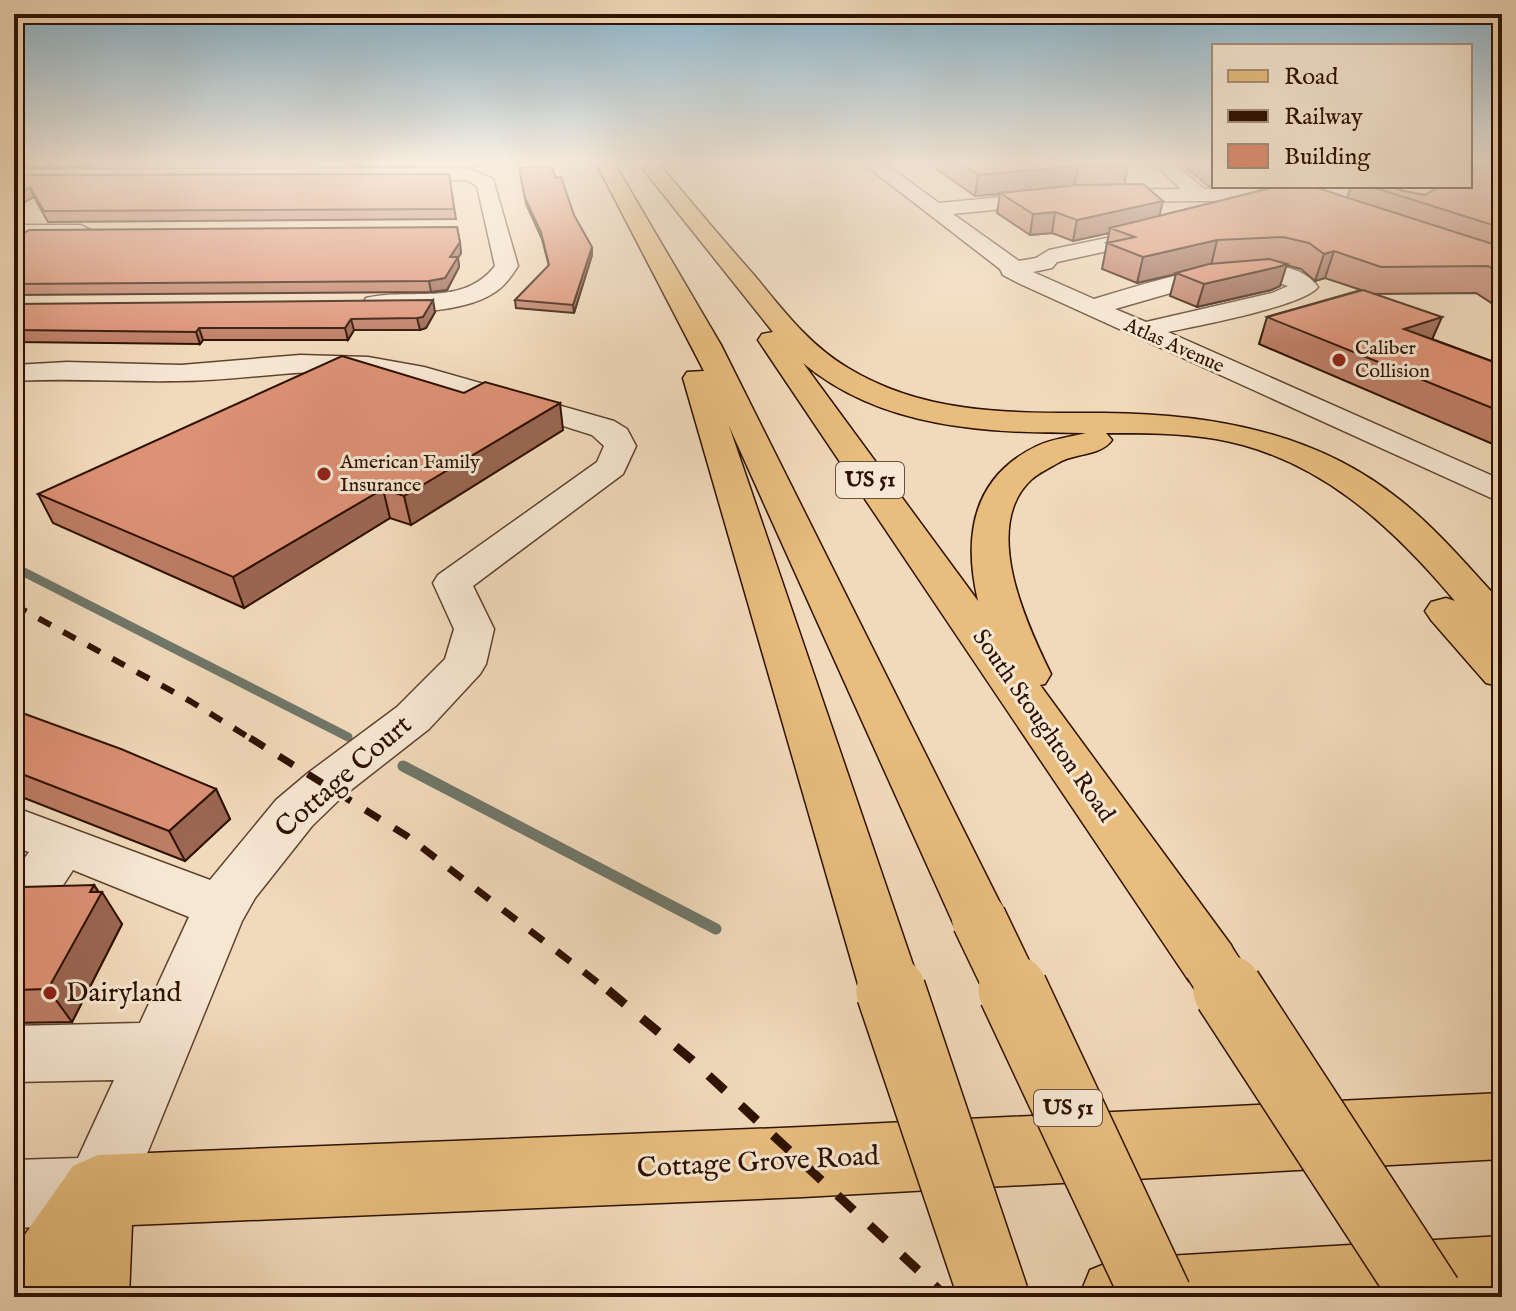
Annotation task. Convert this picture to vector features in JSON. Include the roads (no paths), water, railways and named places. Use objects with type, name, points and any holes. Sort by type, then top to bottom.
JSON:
[{"type":"main road","name":"US 51","points":[[638,222],[707,345],[1157,1297]]},
{"type":"main road","name":"South Stoughton Road","points":[[690,222],[1210,963],[1428,1297]]},
{"type":"main road","points":[[697,222],[793,340],[838,375],[882,397],[958,419],[1020,425],[1110,423],[1201,427],[1250,438],[1290,452],[1348,479],[1386,508],[1502,628]]},
{"type":"main road","points":[[662,265],[891,991],[994,1297]]},
{"type":"main road","points":[[1088,790],[1012,641],[988,553],[991,522],[1004,488],[1025,465],[1060,447],[1134,436],[1197,440],[1259,454],[1308,475],[1345,500],[1502,673]]},
{"type":"main road","name":"Cottage Grove Road","points":[[98,1191],[803,1162],[1502,1126]]},
{"type":"main road","points":[[27,1297],[98,1191]]},
{"type":"main road","points":[[91,1297],[98,1191]]},
{"type":"main road","points":[[1117,1297],[1502,1274]]},
{"type":"street","points":[[344,303],[431,302],[476,292],[493,284],[507,266],[495,222]]},
{"type":"street","points":[[979,222],[989,228],[1000,222]]},
{"type":"street","name":"Atlas Avenue","points":[[979,222],[989,228],[1011,270],[1502,493]]},
{"type":"street","points":[[1041,249],[1160,222]]},
{"type":"street","points":[[14,228],[103,231]]},
{"type":"street","points":[[473,229],[496,228]]},
{"type":"street","points":[[1041,249],[1113,231]]},
{"type":"street","points":[[1011,270],[1044,263],[1041,249]]},
{"type":"street","points":[[1091,308],[1240,270],[1279,273],[1306,287],[1280,298],[1142,331]]},
{"type":"street","name":"Cottage Court","points":[[14,373],[58,370],[181,373],[300,363],[368,365],[424,375],[603,428],[616,436],[620,446],[611,467],[452,583],[474,629],[465,664],[413,718],[325,785],[294,813],[253,859],[222,907],[98,1191]]},
{"type":"street","points":[[1329,390],[1413,427],[1380,439]]},
{"type":"street","points":[[1439,465],[1469,456],[1502,465]]},
{"type":"street","points":[[14,826],[61,847],[222,907]]},
{"type":"street","points":[[14,915],[61,847]]},
{"type":"street","points":[[14,1054],[157,1051]]},
{"type":"street","name":"Cottage Grove Road","points":[[14,1194],[98,1191]]},
{"type":"waterway","points":[[14,567],[348,737]]},
{"type":"waterway","points":[[403,766],[716,929]]},
{"type":"railway","points":[[14,605],[190,701],[253,740]]},
{"type":"railway","points":[[250,738],[407,836],[610,992]]},
{"type":"railway","points":[[608,990],[692,1060],[947,1297]]},
{"type":"place","name":"Caliber Collision","points":[[1339,360]]},
{"type":"place","name":"American Family Insurance","points":[[324,474]]},
{"type":"place","name":"Dairyland","points":[[50,993]]}]
